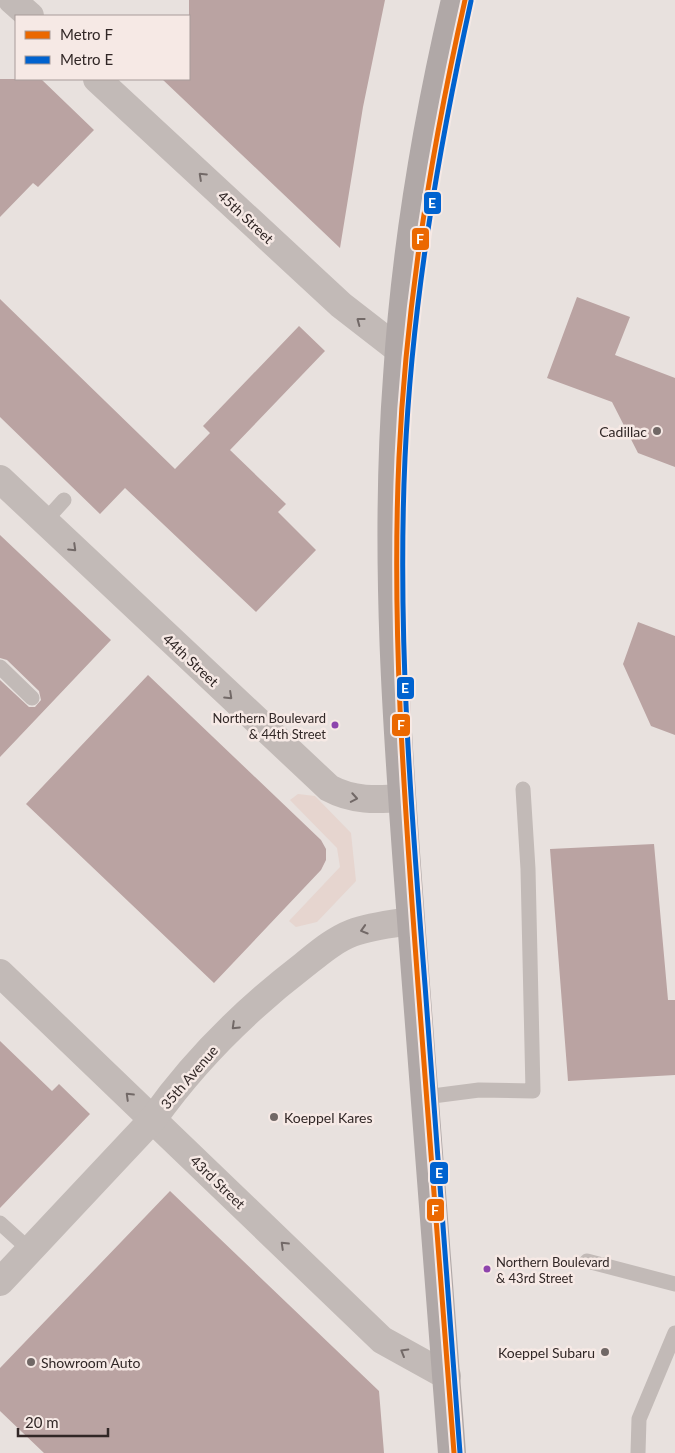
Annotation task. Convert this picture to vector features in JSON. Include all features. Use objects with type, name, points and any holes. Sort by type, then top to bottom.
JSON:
[{"type":"main road","points":[[452,1453],[395,708],[391,596],[392,483],[399,350],[420,170],[456,0]]},
{"type":"street","points":[[12,0],[29,15]]},
{"type":"street","name":"45th Street","points":[[98,80],[341,305],[399,350]]},
{"type":"street","name":"44th Street","points":[[0,478],[329,788],[342,795],[356,799],[402,798]]},
{"type":"street","name":"35th Avenue","points":[[0,1282],[153,1119],[170,1094],[244,1016],[293,974],[328,947],[350,934],[371,927],[412,921]]},
{"type":"street","name":"43rd Street","points":[[0,972],[382,1340],[447,1376]]},
{"type":"lane","points":[[45,521],[64,500]]},
{"type":"lane","points":[[0,667],[32,698]]},
{"type":"lane","points":[[425,1097],[479,1090],[533,1091],[528,869],[522,789]]},
{"type":"lane","points":[[0,1223],[30,1251]]},
{"type":"lane","points":[[587,1261],[675,1284]]},
{"type":"lane","points":[[638,1453],[639,1418],[675,1333]]},
{"type":"shaded area","points":[[298,794],[315,796],[351,833],[356,881],[317,922],[296,927],[289,921],[340,867],[337,848],[290,800]]},
{"type":"building","points":[[189,0],[385,0],[363,107],[340,248],[163,80],[190,80]]},
{"type":"building","points":[[0,79],[42,80],[94,130],[38,187],[33,183],[0,217]]},
{"type":"building","points":[[577,297],[630,317],[615,355],[675,378],[675,467],[638,453],[612,402],[547,378]]},
{"type":"building","points":[[0,299],[175,469],[210,433],[203,426],[299,326],[325,351],[230,450],[286,504],[278,512],[316,550],[256,612],[125,488],[100,514],[0,417]]},
{"type":"building","points":[[0,535],[111,640],[0,757],[0,680],[29,707],[35,707],[41,700],[39,691],[7,660],[0,658]]},
{"type":"building","points":[[638,622],[675,636],[675,735],[651,726],[623,664]]},
{"type":"building","points":[[148,675],[321,840],[326,849],[326,860],[321,870],[214,983],[26,804]]},
{"type":"building","points":[[654,844],[668,1000],[675,1000],[675,1075],[568,1081],[550,849]]},
{"type":"building","points":[[0,1041],[52,1091],[59,1084],[90,1114],[0,1208]]},
{"type":"building","points":[[170,1191],[379,1391],[384,1453],[44,1453],[0,1411],[0,1368]]},
{"type":"metro line","name":"F","points":[[454,1453],[404,787],[398,655],[397,523],[402,399],[414,285],[441,113],[465,0]]},
{"type":"metro line","name":"E","points":[[460,1453],[410,788],[404,656],[403,524],[408,400],[420,286],[437,171],[471,1]]},
{"type":"place","name":"Cadillac","points":[[657,431]]},
{"type":"place","name":"Northern Boulevard & 44th Street","points":[[335,725]]},
{"type":"place","name":"Koeppel Kares","points":[[274,1117]]},
{"type":"place","name":"Northern Boulevard & 43rd Street","points":[[487,1269]]},
{"type":"place","name":"Koeppel Subaru","points":[[605,1352]]},
{"type":"place","name":"Showroom Auto","points":[[31,1362]]}]
